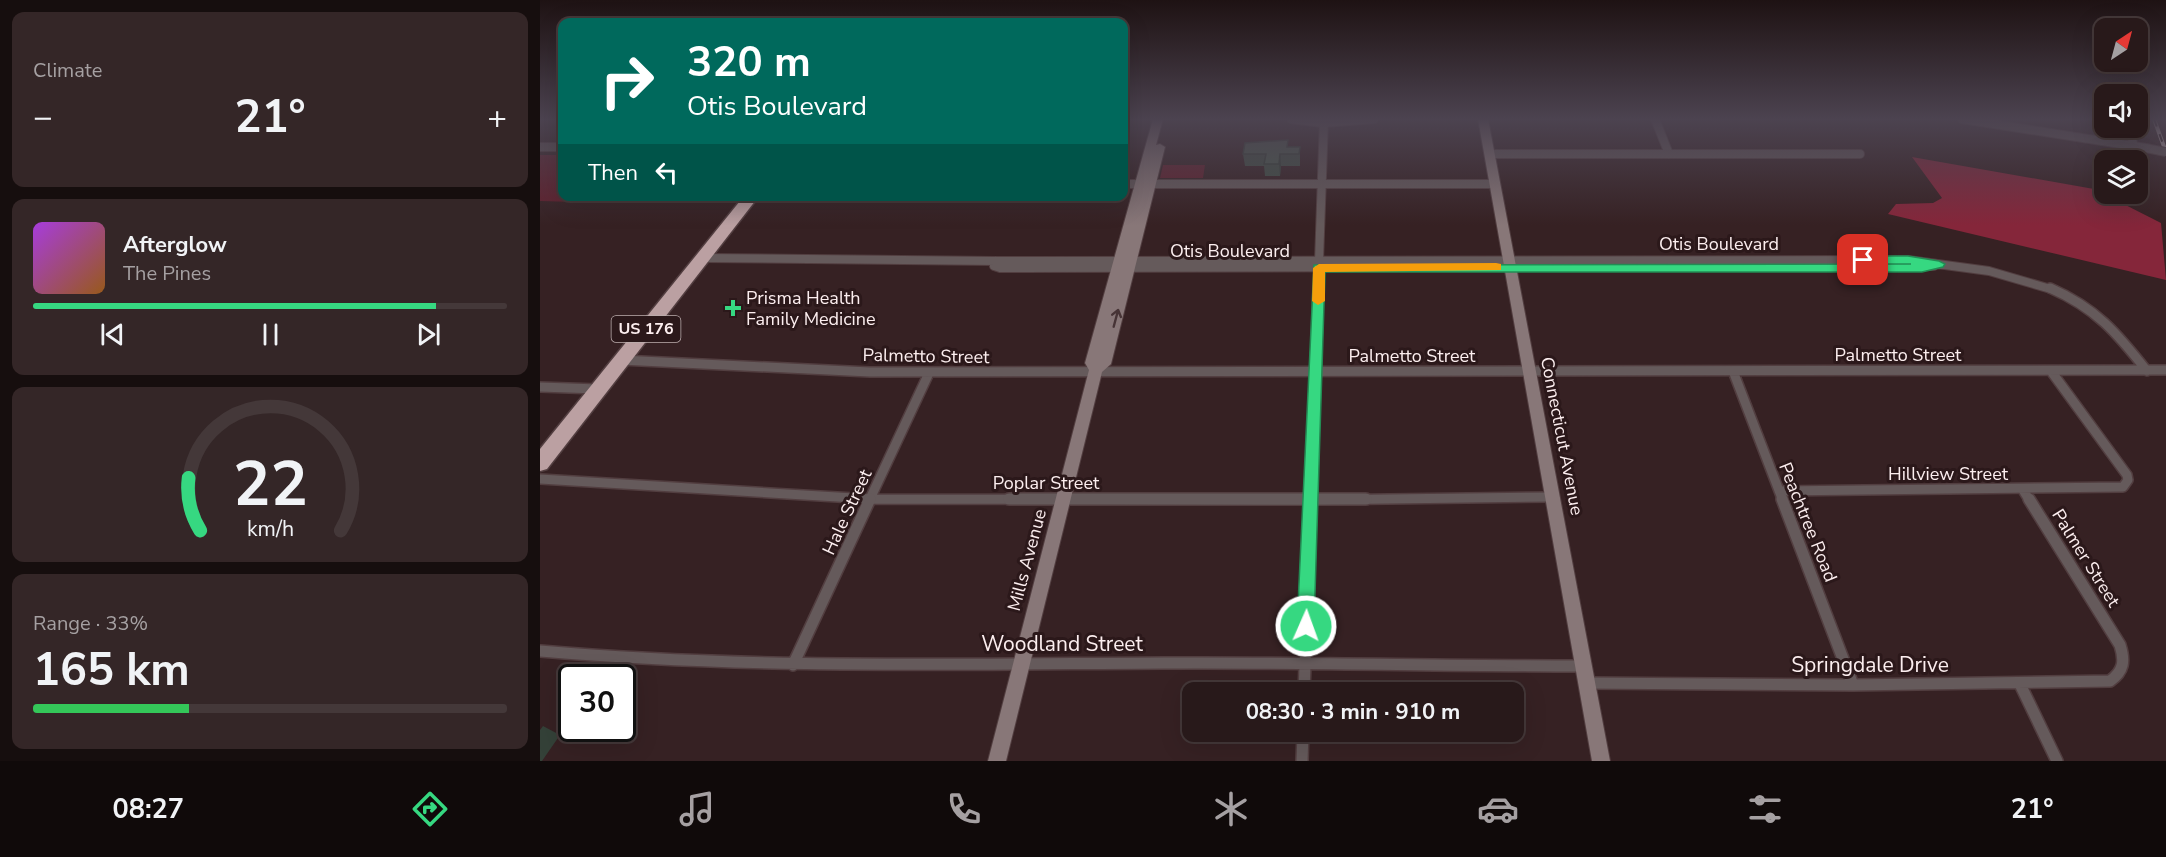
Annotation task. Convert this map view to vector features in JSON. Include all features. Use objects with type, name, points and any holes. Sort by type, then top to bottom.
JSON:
[{"type":"highway","name":"US 176","points":[[540,463],[748,201]]},
{"type":"street","name":"Mills Avenue","points":[[1146,184],[1151,155]]},
{"type":"street","name":"Mills Avenue","points":[[997,761],[1096,372],[1103,365],[1125,264],[1156,155]]},
{"type":"street","points":[[1304,682],[1323,155]]},
{"type":"street","name":"Connecticut Avenue","points":[[1489,155],[1601,761]]},
{"type":"street","points":[[1128,184],[1495,184]]},
{"type":"street","name":"Otis Boulevard","points":[[703,258],[996,261],[994,266],[1000,268],[1125,264],[1509,263],[1922,268],[1939,264],[1976,268],[2013,276],[2076,301],[2111,327],[2147,371]]},
{"type":"street","name":"Palmetto Street","points":[[621,360],[797,370],[929,373],[2165,370]]},
{"type":"street","name":"Peachtree Road","points":[[1733,371],[1853,685]]},
{"type":"street","name":"Hillview Street","points":[[1779,491],[2023,490],[2117,488],[2127,484],[2127,475],[2051,371]]},
{"type":"street","name":"Hale Street","points":[[793,665],[929,373]]},
{"type":"street","points":[[540,387],[598,389]]},
{"type":"street","name":"Poplar Street","points":[[540,479],[871,499],[1310,500],[1553,497]]},
{"type":"street","name":"Palmer Street","points":[[2023,490],[2120,645]]},
{"type":"street","name":"Springdale Drive","points":[[1587,683],[1853,685],[2110,681],[2119,676],[2124,668],[2124,657],[2120,645]]},
{"type":"street","name":"Woodland Street","points":[[540,651],[620,658],[793,665],[1304,663],[1584,666]]},
{"type":"street","points":[[2020,684],[2057,761]]},
{"type":"street","points":[[1302,761],[1303,742]]},
{"type":"shaded area","points":[[540,155],[558,155],[558,201],[575,201],[574,202],[540,201]]},
{"type":"shaded area","points":[[1912,157],[2094,189],[2094,204],[2124,204],[2161,223],[2166,280],[1888,214],[1896,204],[1933,203],[1942,198]]},
{"type":"shaded area","points":[[1163,165],[1205,165],[1203,178],[1160,178]]},
{"type":"building","points":[[1266,155],[1280,155],[1279,164],[1264,164]]},
{"type":"slow traffic","points":[[1318,301],[1319,268],[1496,267]]},
{"type":"place","name":"Prisma Health Family Medicine","points":[[733,308]]},
{"type":"route","points":[[1306,626],[1319,268],[1922,268],[1939,264],[1908,260],[1863,260]]}]
